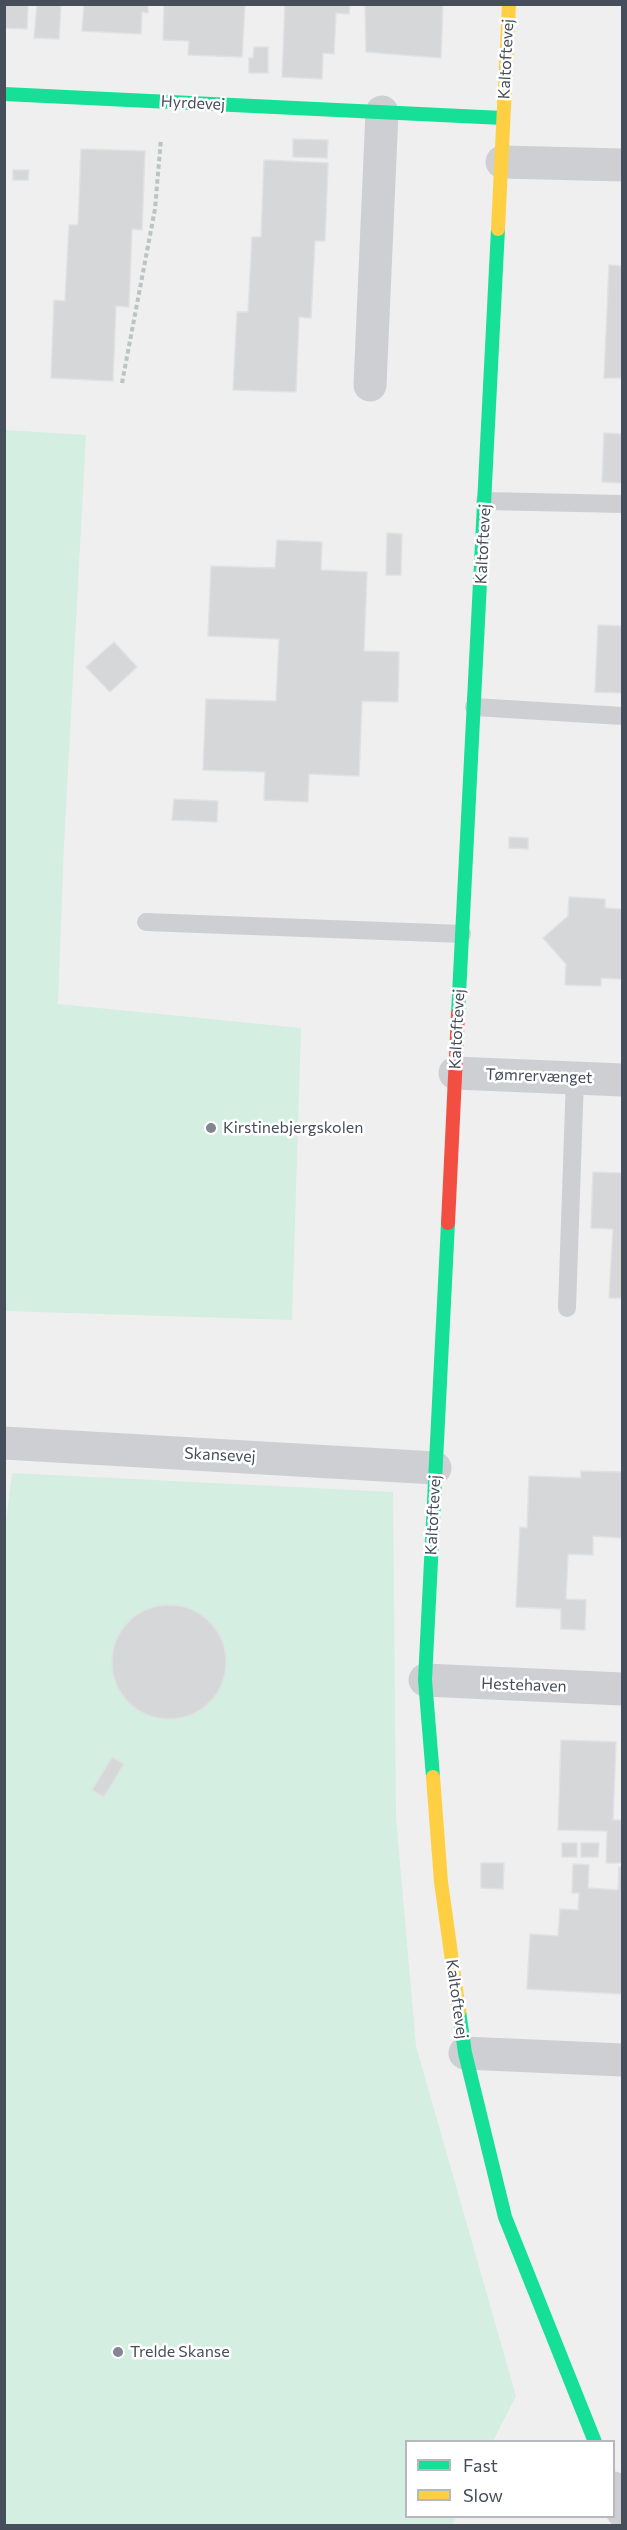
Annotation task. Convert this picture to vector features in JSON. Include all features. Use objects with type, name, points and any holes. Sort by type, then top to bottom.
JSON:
[{"type":"street","name":"Kaltoftevej","points":[[509,4],[425,1680],[441,1882],[465,2053],[505,2217],[594,2440]]},
{"type":"street","name":"Hyrdevej","points":[[4,94],[503,118]]},
{"type":"street","points":[[370,386],[382,112]]},
{"type":"street","points":[[502,162],[622,165]]},
{"type":"street","name":"Tømrervænget","points":[[455,1073],[622,1080]]},
{"type":"street","name":"Skansevej","points":[[4,1443],[435,1468]]},
{"type":"street","name":"Hestehaven","points":[[425,1680],[622,1689]]},
{"type":"street","name":"Kaltoftevej","points":[[465,2053],[622,2060]]},
{"type":"street","points":[[615,2491],[622,2511]]},
{"type":"lane","points":[[485,501],[622,504]]},
{"type":"lane","points":[[474,707],[622,716]]},
{"type":"lane","points":[[146,922],[462,934]]},
{"type":"lane","points":[[567,1308],[575,1078]]},
{"type":"path","points":[[122,384],[155,209],[164,102]]},
{"type":"green space","points":[[5,430],[86,435],[64,844],[58,1004],[301,1028],[292,1320],[5,1311]]},
{"type":"green space","points":[[12,1473],[393,1492],[396,1818],[416,2046],[516,2396],[494,2440],[405,2440],[405,2518],[456,2518],[452,2525],[5,2526],[4,1537]]},
{"type":"building","points":[[4,4],[28,4],[27,29],[4,28]]},
{"type":"building","points":[[37,4],[61,4],[59,39],[34,38]]},
{"type":"building","points":[[84,4],[148,4],[148,13],[142,12],[141,34],[82,31]]},
{"type":"building","points":[[164,4],[245,4],[242,57],[188,55],[189,41],[163,40]]},
{"type":"building","points":[[285,4],[350,4],[349,14],[336,13],[334,54],[323,53],[322,79],[282,77]]},
{"type":"building","points":[[365,4],[443,4],[441,58],[366,52]]},
{"type":"building","points":[[254,47],[268,47],[268,73],[249,73],[249,58],[253,58]]},
{"type":"building","points":[[293,139],[328,140],[327,158],[293,157]]},
{"type":"building","points":[[81,149],[145,151],[142,230],[132,229],[129,307],[116,306],[113,381],[51,378],[54,300],[65,301],[69,225],[78,225]]},
{"type":"building","points":[[264,160],[328,163],[325,241],[315,241],[311,318],[299,317],[296,392],[233,390],[237,312],[248,312],[252,237],[261,237]]},
{"type":"building","points":[[13,170],[29,170],[28,180],[13,180]]},
{"type":"building","points":[[609,265],[622,266],[622,378],[604,378]]},
{"type":"building","points":[[604,433],[622,434],[622,483],[602,482]]},
{"type":"building","points":[[387,533],[402,534],[401,575],[386,575]]},
{"type":"building","points":[[277,540],[322,542],[321,570],[367,572],[364,651],[399,652],[398,702],[362,701],[359,776],[309,774],[308,802],[264,800],[265,772],[203,770],[206,699],[276,701],[279,639],[208,636],[211,566],[275,568]]},
{"type":"building","points":[[598,625],[622,626],[622,693],[595,692]]},
{"type":"building","points":[[114,642],[137,667],[110,692],[86,667]]},
{"type":"building","points":[[174,799],[218,801],[217,822],[172,820]]},
{"type":"building","points":[[509,837],[528,838],[528,849],[509,848]]},
{"type":"building","points":[[569,897],[605,899],[605,908],[622,909],[622,979],[601,978],[601,986],[565,985],[566,964],[543,938],[568,916]]},
{"type":"building","points":[[593,1172],[622,1173],[622,1298],[609,1298],[613,1229],[591,1228]]},
{"type":"building","points":[[581,1471],[622,1472],[622,1538],[593,1536],[593,1555],[568,1554],[566,1599],[586,1600],[585,1630],[561,1629],[561,1609],[516,1607],[520,1527],[527,1528],[529,1476],[581,1478]]},
{"type":"building","points":[[169,1605],[191,1609],[210,1621],[222,1640],[226,1662],[222,1684],[210,1703],[191,1715],[169,1719],[147,1715],[128,1703],[116,1684],[112,1662],[116,1640],[128,1621],[147,1609]]},
{"type":"building","points":[[561,1740],[616,1742],[613,1820],[622,1820],[622,1863],[606,1863],[607,1831],[558,1830]]},
{"type":"building","points":[[112,1757],[124,1764],[104,1797],[92,1790]]},
{"type":"building","points":[[562,1843],[577,1843],[577,1857],[562,1857]]},
{"type":"building","points":[[581,1843],[599,1843],[598,1857],[581,1857]]},
{"type":"building","points":[[481,1863],[504,1863],[503,1889],[481,1888]]},
{"type":"building","points":[[573,1864],[589,1865],[588,1888],[618,1890],[619,1867],[622,1867],[622,1994],[527,1989],[530,1934],[558,1936],[560,1909],[578,1910],[579,1893],[572,1893]]},
{"type":"traffic: fast","points":[[4,94],[503,118]]},
{"type":"traffic: fast","points":[[458,1014],[498,229]]},
{"type":"traffic: fast","points":[[433,1777],[425,1680],[448,1223]]},
{"type":"traffic: fast","points":[[459,2011],[465,2053],[505,2217],[594,2440]]},
{"type":"traffic: slow","points":[[498,229],[509,4]]},
{"type":"traffic: slow","points":[[433,1777],[441,1882],[459,2011]]},
{"type":"traffic: jam","points":[[448,1223],[458,1014]]},
{"type":"place","name":"Kirstinebjergskolen","points":[[211,1128]]},
{"type":"place","name":"Trelde Skanse","points":[[118,2352]]}]
